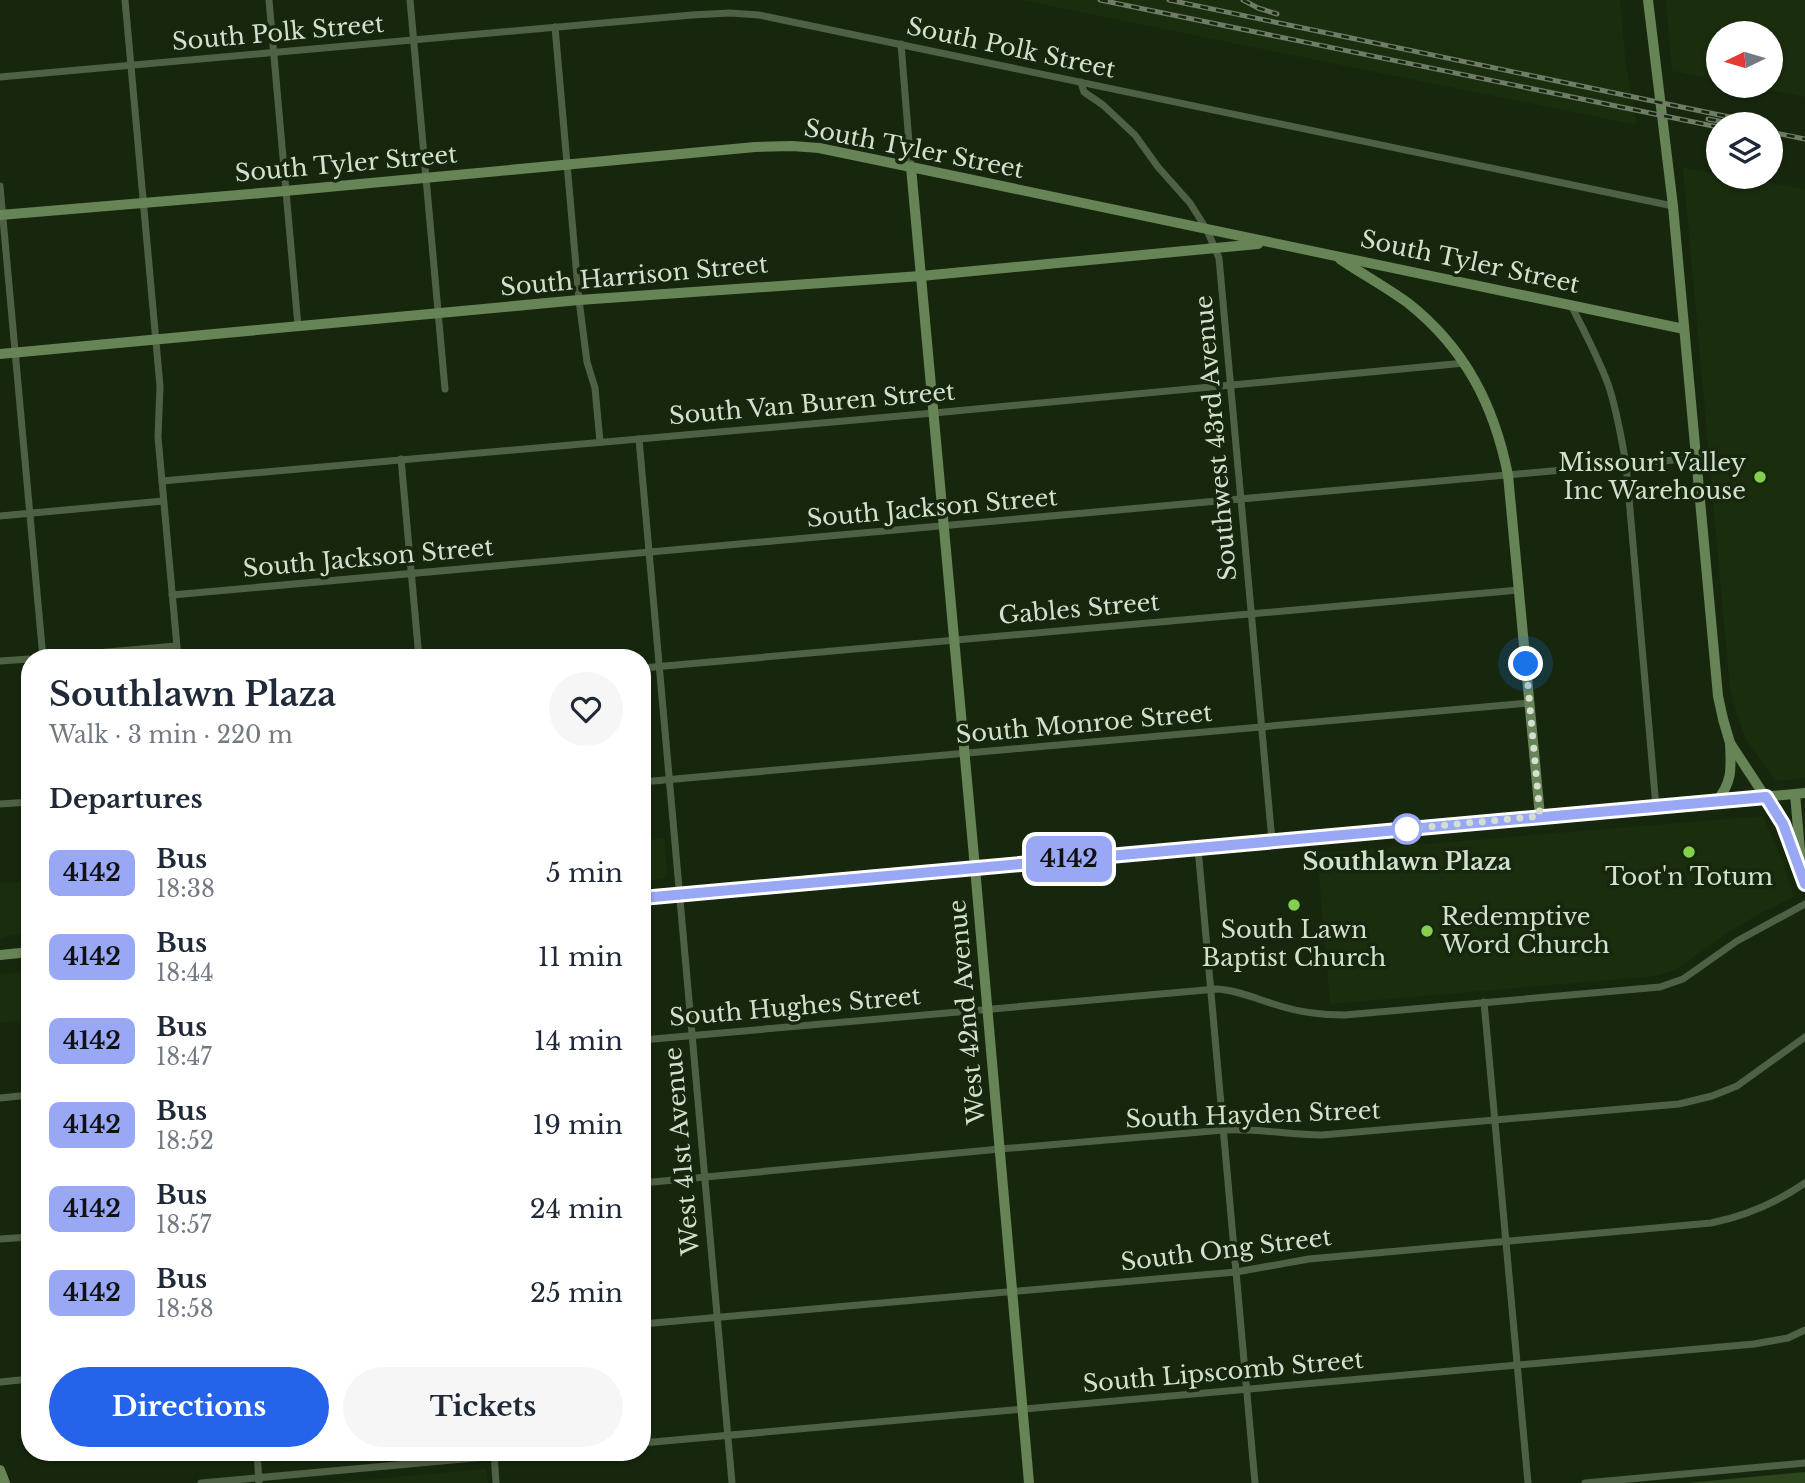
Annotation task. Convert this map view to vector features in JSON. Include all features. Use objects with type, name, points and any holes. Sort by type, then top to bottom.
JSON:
[{"type":"main road","points":[[1648,0],[1673,206],[1718,696],[1730,743],[1731,776],[1725,791],[1716,802]]},
{"type":"main road","name":"South Tyler Street","points":[[1,214],[285,191],[755,147],[792,146],[819,148],[1684,329]]},
{"type":"main road","name":"West 42nd Avenue","points":[[911,167],[1030,1483]]},
{"type":"main road","name":"South Harrison Street","points":[[0,354],[579,300],[921,276],[1271,243]]},
{"type":"main road","points":[[1334,255],[1405,302],[1443,335],[1465,363],[1492,415],[1503,448],[1508,475],[1540,816]]},
{"type":"main road","points":[[1730,743],[1783,824],[1805,882]]},
{"type":"main road","points":[[651,897],[1800,794],[1800,856],[1805,882]]},
{"type":"main road","points":[[0,955],[21,953]]},
{"type":"main road","points":[[0,1470],[5,1483]]},
{"type":"street","points":[[125,0],[161,392],[158,432],[176,649]]},
{"type":"street","points":[[269,0],[298,326]]},
{"type":"street","points":[[410,0],[445,389]]},
{"type":"street","name":"South Polk Street","points":[[0,77],[692,15],[759,15],[1673,206]]},
{"type":"street","points":[[555,27],[579,300],[587,362],[595,388],[600,442]]},
{"type":"street","points":[[901,44],[911,167]]},
{"type":"street","name":"Southwest 43rd Avenue","points":[[1081,82],[1084,92],[1103,105],[1135,135],[1158,167],[1190,203],[1207,230],[1219,258],[1272,841]]},
{"type":"street","points":[[0,186],[41,649]]},
{"type":"street","points":[[1570,304],[1608,384],[1620,425],[1626,464],[1656,807]]},
{"type":"street","name":"South Van Buren Street","points":[[162,481],[1465,363]]},
{"type":"street","name":"West 41st Avenue","points":[[639,439],[732,1483]]},
{"type":"street","name":"South Jackson Street","points":[[172,595],[1696,458]]},
{"type":"street","points":[[401,459],[418,649]]},
{"type":"street","points":[[0,516],[163,501]]},
{"type":"street","name":"Gables Street","points":[[651,667],[1519,590]]},
{"type":"street","points":[[142,649],[176,646]]},
{"type":"street","points":[[0,661],[21,660]]},
{"type":"street","name":"South Monroe Street","points":[[651,781],[1530,703]]},
{"type":"street","points":[[0,804],[21,803]]},
{"type":"street","points":[[1198,848],[1255,1483]]},
{"type":"street","name":"South Hughes Street","points":[[651,1039],[1211,989],[1232,991],[1298,1011],[1345,1015],[1646,988],[1673,984],[1684,979],[1721,951],[1805,904]]},
{"type":"street","points":[[1484,1002],[1528,1483]]},
{"type":"street","name":"South Hayden Street","points":[[651,1182],[1224,1130],[1322,1135],[1679,1104],[1731,1089],[1805,1037]]},
{"type":"street","points":[[0,1098],[21,1096]]},
{"type":"street","name":"South Ong Street","points":[[651,1323],[1236,1272],[1309,1259],[1711,1223],[1749,1213],[1790,1194],[1805,1183]]},
{"type":"street","points":[[0,1240],[21,1238]]},
{"type":"street","name":"South Lipscomb Street","points":[[651,1442],[1754,1344],[1788,1338],[1805,1330]]},
{"type":"street","points":[[0,1382],[21,1380]]},
{"type":"street","points":[[258,1461],[259,1480]]},
{"type":"street","points":[[201,1483],[259,1480],[438,1461]]},
{"type":"street","points":[[494,1461],[496,1483]]},
{"type":"street","points":[[1585,1483],[1805,1463]]},
{"type":"shaded area","points":[[1021,0],[1620,0],[1626,65],[1637,125]]},
{"type":"shaded area","points":[[1666,0],[1805,0],[1805,97],[1783,93],[1783,21],[1706,21],[1706,78],[1672,71]]},
{"type":"shaded area","points":[[1683,168],[1706,172],[1706,189],[1783,189],[1783,185],[1805,189],[1805,778],[1776,781],[1746,740],[1730,689]]},
{"type":"shaded area","points":[[1763,816],[1794,897],[1729,932],[1675,970],[1656,976],[1330,1004],[1317,853]]},
{"type":"shaded area","points":[[664,838],[667,872],[664,879],[651,880],[651,839]]},
{"type":"shaded area","points":[[21,882],[21,935],[0,939],[0,883]]},
{"type":"shaded area","points":[[21,972],[21,1021],[0,1023],[0,974]]},
{"type":"shaded area","points":[[486,1469],[488,1483],[331,1483],[440,1473]]},
{"type":"shaded area","points":[[1805,1472],[1805,1483],[1687,1483]]},
{"type":"railway","points":[[1100,0],[1706,125]]},
{"type":"railway","points":[[1169,0],[1706,112]]},
{"type":"railway","points":[[1243,0],[1277,14]]},
{"type":"railway","points":[[1783,134],[1805,139]]},
{"type":"bus line","name":"4142","points":[[651,897],[1766,797],[1783,824],[1805,884]]},
{"type":"place","name":"Missouri Valley Inc Warehouse","points":[[1760,477]]},
{"type":"place","name":"Southlawn Plaza","points":[[1407,829]]},
{"type":"place","name":"Toot'n Totum","points":[[1689,852]]},
{"type":"place","name":"South Lawn Baptist Church","points":[[1294,905]]},
{"type":"place","name":"Redemptive Word Church","points":[[1427,931]]},
{"type":"route","points":[[1407,829],[1540,816],[1526,664]]}]
